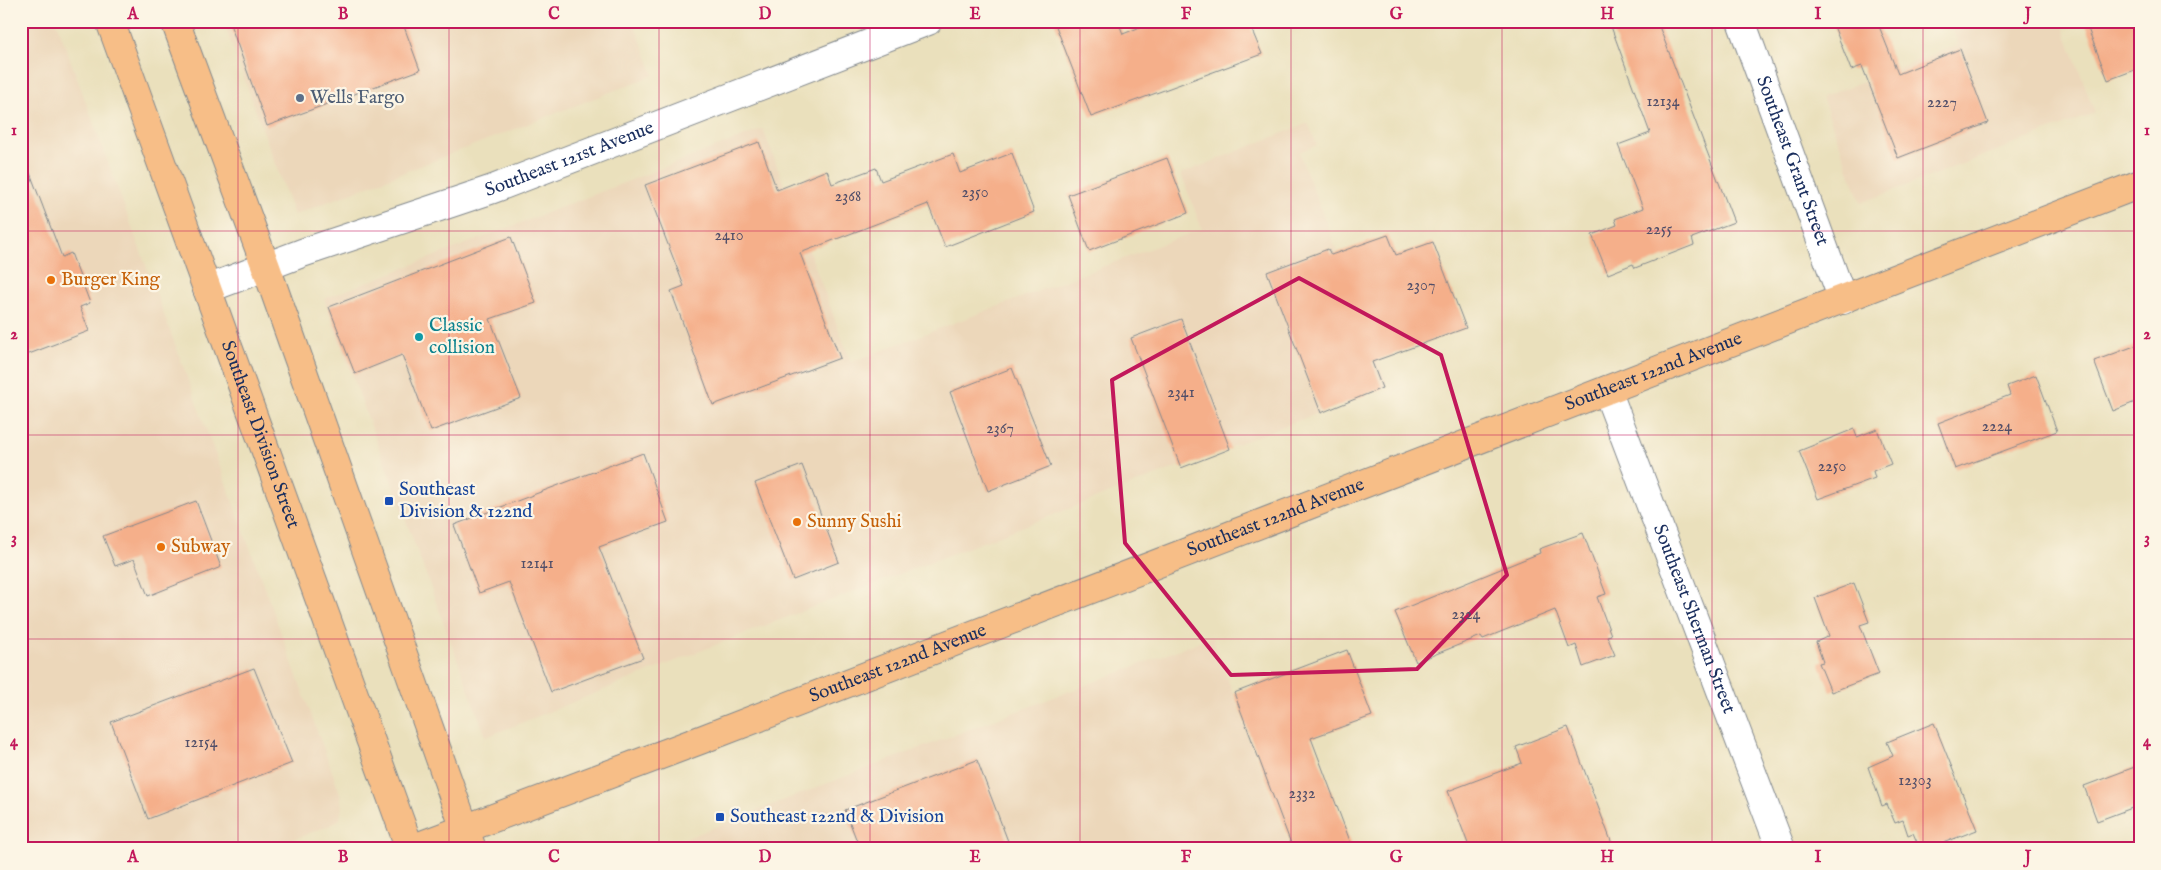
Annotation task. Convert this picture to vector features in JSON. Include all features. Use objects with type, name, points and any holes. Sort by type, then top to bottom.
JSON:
[{"type":"main road","name":"Southeast Division Street","points":[[110,21],[411,849]]},
{"type":"main road","points":[[175,21],[266,266],[468,839]]},
{"type":"main road","name":"Southeast 122nd Avenue","points":[[411,849],[468,839],[1607,390],[2140,184]]},
{"type":"street","name":"Southeast 121st Avenue","points":[[207,288],[493,189],[928,21]]},
{"type":"street","name":"Southeast Grant Street","points":[[1741,21],[1844,300]]},
{"type":"street","name":"Southeast Sherman Street","points":[[1607,390],[1781,849]]},
{"type":"highlighted area","points":[[1299,278],[1441,355],[1507,575],[1417,669],[1231,675],[1125,543],[1112,380]]},
{"type":"shaded area","points":[[21,21],[56,21],[340,793],[342,807],[340,819],[331,825],[268,849],[21,849]]},
{"type":"shaded area","points":[[223,21],[633,21],[654,75],[294,215]]},
{"type":"shaded area","points":[[1950,21],[2061,21],[2095,113],[1861,203],[1822,97],[1958,45]]},
{"type":"shaded area","points":[[1308,123],[1317,145],[1299,152],[1388,386],[733,638],[486,737],[324,299],[763,129],[851,362],[1202,229],[1181,174]]},
{"type":"shaded area","points":[[1212,637],[1291,849],[659,849],[818,787]]},
{"type":"building","name":"Wells Fargo","points":[[229,21],[402,21],[420,70],[267,126]]},
{"type":"building","points":[[1054,21],[1118,21],[1123,34],[1155,21],[1248,21],[1262,54],[1091,117]]},
{"type":"building","points":[[1609,21],[1657,21],[1734,222],[1692,238],[1694,245],[1635,268],[1633,264],[1608,274],[1592,235],[1617,225],[1615,219],[1643,208],[1618,145],[1650,133]]},
{"type":"building","points":[[1832,21],[1877,21],[1898,74],[1960,49],[1988,123],[1898,158],[1862,66],[1851,70]]},
{"type":"building","points":[[2085,21],[2140,21],[2140,68],[2108,80]]},
{"type":"building","points":[[759,142],[777,190],[827,170],[832,184],[876,168],[881,181],[953,154],[960,173],[1012,153],[1034,212],[945,247],[928,204],[800,253],[840,358],[713,405],[671,291],[684,286],[645,185]]},
{"type":"building","name":"Burger King","points":[[21,157],[24,157],[62,257],[71,253],[90,303],[80,307],[89,331],[21,357]]},
{"type":"building","points":[[1167,158],[1188,213],[1089,251],[1068,195]]},
{"type":"building","points":[[1388,235],[1396,255],[1433,242],[1466,328],[1372,362],[1382,388],[1321,413],[1267,272],[1328,249],[1331,255]]},
{"type":"building","name":"Classic collision","points":[[511,237],[536,303],[490,319],[521,398],[431,431],[402,355],[355,374],[329,307]]},
{"type":"building","points":[[1181,319],[1230,449],[1181,468],[1131,338]]},
{"type":"building","points":[[2140,344],[2140,400],[2113,411],[2094,361]]},
{"type":"building","points":[[1012,368],[1051,466],[988,491],[950,392]]},
{"type":"building","points":[[2036,375],[2057,431],[1955,469],[1938,423],[2010,395],[2007,386]]},
{"type":"building","points":[[1854,429],[1857,437],[1877,429],[1891,464],[1873,471],[1875,478],[1818,499],[1799,451]]},
{"type":"building","points":[[643,453],[668,522],[599,547],[643,658],[551,692],[509,582],[479,593],[454,525]]},
{"type":"building","name":"Sunny Sushi","points":[[802,465],[839,562],[793,580],[755,483]]},
{"type":"building","name":"Subway","points":[[196,501],[221,567],[148,596],[134,559],[115,566],[103,536]]},
{"type":"building","points":[[1583,533],[1606,594],[1597,597],[1611,635],[1607,636],[1615,655],[1583,667],[1576,645],[1569,648],[1555,610],[1483,639],[1481,636],[1416,662],[1395,612],[1540,553],[1539,549]]},
{"type":"building","points":[[1854,583],[1869,622],[1860,625],[1879,674],[1831,692],[1819,663],[1823,662],[1816,642],[1829,636],[1815,598]]},
{"type":"building","points":[[1347,650],[1372,716],[1311,738],[1353,849],[1293,849],[1234,693]]},
{"type":"building","points":[[254,668],[292,763],[148,819],[111,722]]},
{"type":"building","points":[[1934,723],[1977,830],[1927,849],[1920,849],[1913,833],[1908,835],[1903,820],[1895,823],[1887,804],[1882,806],[1868,767],[1893,756],[1887,742]]},
{"type":"building","points":[[1568,727],[1614,849],[1470,849],[1448,791],[1522,763],[1516,747]]},
{"type":"building","points":[[977,760],[1011,849],[860,849],[845,810]]},
{"type":"building","points":[[2140,765],[2140,805],[2097,821],[2084,786]]},
{"type":"place","name":"Wells Fargo","points":[[300,98]]},
{"type":"place","name":"Burger King","points":[[51,280]]},
{"type":"place","name":"Classic collision","points":[[419,337]]},
{"type":"place","name":"Southeast Division & 122nd","points":[[389,501]]},
{"type":"place","name":"Sunny Sushi","points":[[797,522]]},
{"type":"place","name":"Subway","points":[[161,547]]},
{"type":"place","name":"Southeast 122nd & Division","points":[[720,817]]}]
